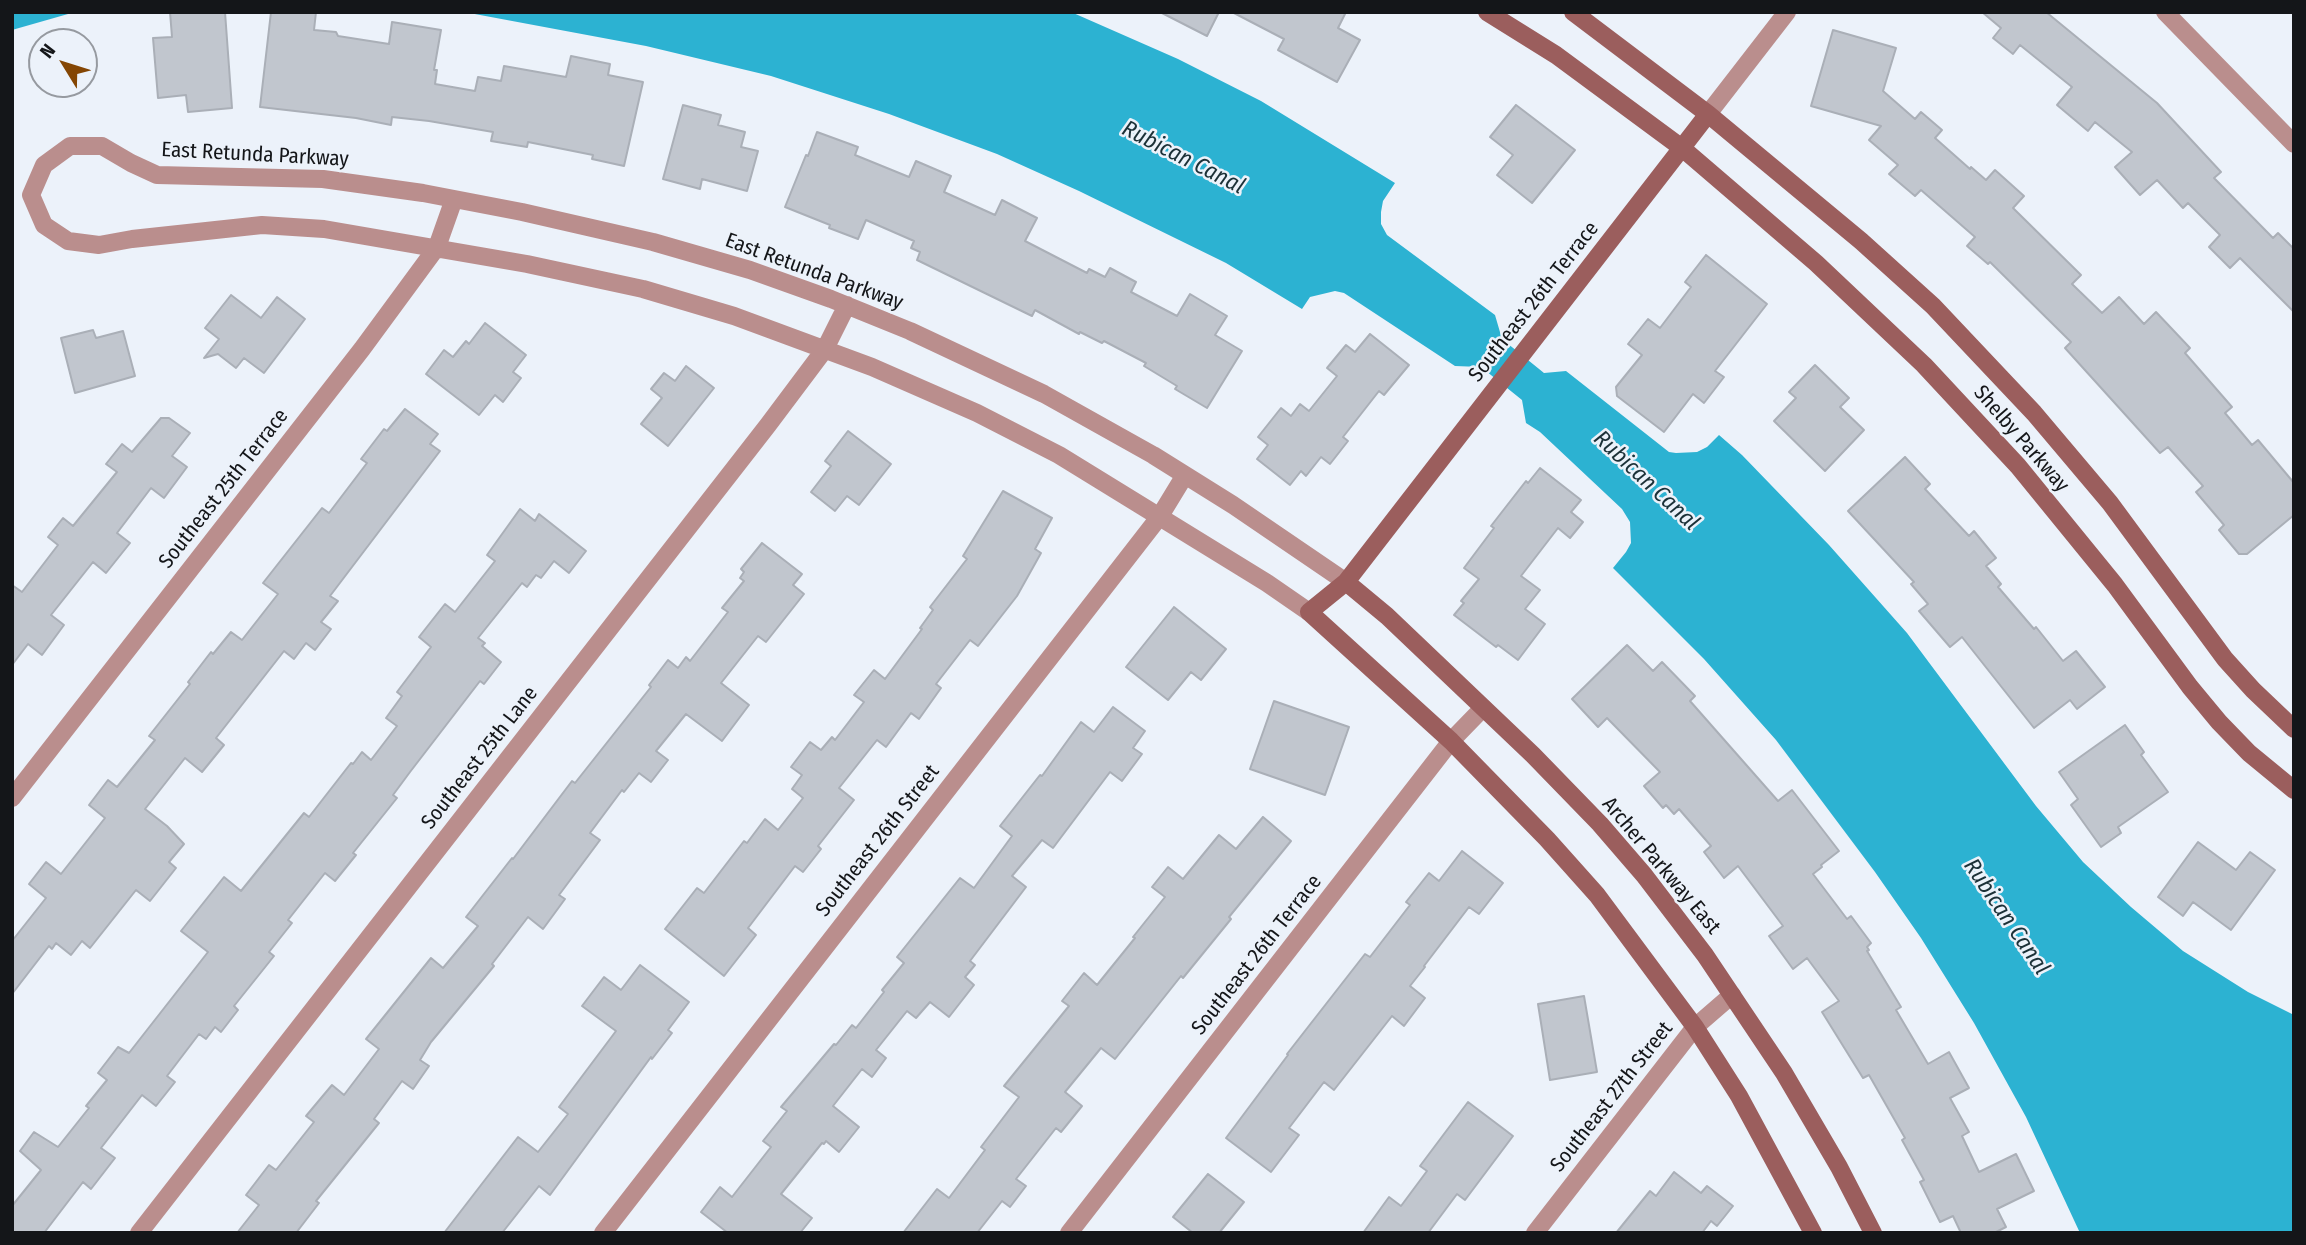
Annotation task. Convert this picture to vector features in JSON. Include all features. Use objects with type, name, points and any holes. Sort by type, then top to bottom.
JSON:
[{"type":"street","name":"Shelby Parkway","points":[[1487,12],[1556,55],[1682,148],[1816,263],[1924,365],[2018,466],[2115,584],[2219,722],[2249,753],[2294,790]]},
{"type":"street","name":"Shelby Parkway","points":[[1573,12],[1708,114],[1861,241],[1942,316],[2034,413],[2110,503],[2225,659],[2253,691],[2294,729]]},
{"type":"street","name":"Southeast 26th Terrace","points":[[1309,612],[1346,582],[1787,12]]},
{"type":"street","points":[[2165,12],[2294,144]]},
{"type":"street","name":"East Retunda Parkway","points":[[1309,612],[1267,583],[1059,455],[977,414],[825,349],[734,316],[642,289],[437,247],[324,229],[262,225],[99,245],[68,242],[44,225],[31,195],[44,164],[70,146],[102,146],[157,175],[323,180],[454,199],[653,242],[750,270],[848,305],[910,331],[1044,394],[1185,475],[1346,582]]},
{"type":"street","name":"Southeast 25th Terrace","points":[[12,798],[362,349],[437,247],[454,199]]},
{"type":"street","name":"Southeast 25th Lane","points":[[139,1233],[768,425],[825,349],[848,305]]},
{"type":"street","name":"Southeast 26th Street","points":[[603,1233],[1160,516],[1185,475]]},
{"type":"street","name":"Archer Parkway East","points":[[1346,582],[1387,616],[1533,755],[1644,875],[1705,954],[1784,1073],[1873,1233]]},
{"type":"street","points":[[1309,612],[1451,741],[1547,839],[1597,895],[1695,1027],[1739,1096],[1813,1233]]},
{"type":"street","name":"Southeast 26th Terrace","points":[[1069,1233],[1451,741],[1483,708]]},
{"type":"street","name":"Southeast 27th Street","points":[[1535,1233],[1695,1027],[1732,995]]},
{"type":"water","points":[[12,12],[75,12],[12,30]]},
{"type":"water","name":"Rubican Canal","points":[[464,12],[1071,12],[1178,59],[1261,101],[1395,183],[1383,201],[1381,212],[1381,224],[1387,235],[1495,315],[1502,339],[1544,373],[1566,371],[1669,452],[1697,452],[1707,447],[1719,435],[1742,455],[1829,545],[1907,633],[2036,806],[2083,862],[2183,951],[2248,992],[2294,1015],[2294,1233],[2080,1233],[2026,1117],[1974,1023],[1921,938],[1776,740],[1704,659],[1613,568],[1631,543],[1630,522],[1622,509],[1540,432],[1526,423],[1522,400],[1481,367],[1455,366],[1344,293],[1335,291],[1310,297],[1302,309],[1226,263],[1079,191],[997,154],[889,114],[771,76],[646,46]]},
{"type":"building","points":[[170,12],[225,12],[232,108],[188,112],[186,95],[158,98],[153,38],[172,37]]},
{"type":"building","points":[[271,12],[316,12],[314,30],[389,44],[392,22],[441,30],[434,70],[437,70],[435,84],[475,91],[478,77],[501,81],[504,66],[566,77],[571,56],[610,64],[608,75],[643,82],[624,166],[592,159],[593,155],[528,142],[527,147],[491,141],[493,132],[429,121],[392,117],[391,125],[356,118],[260,107]]},
{"type":"building","points":[[1160,12],[1219,12],[1207,36]]},
{"type":"building","points":[[1232,12],[1346,12],[1338,28],[1360,40],[1337,82],[1278,50],[1284,39]]},
{"type":"building","points":[[1982,12],[2046,12],[2157,103],[2221,172],[2214,178],[2273,238],[2278,233],[2294,249],[2294,312],[2240,258],[2230,268],[2209,247],[2220,235],[2188,203],[2183,208],[2157,180],[2140,195],[2115,167],[2132,152],[2095,122],[2088,131],[2057,105],[2072,87],[2020,45],[2013,54],[1993,38],[2001,28]]},
{"type":"building","points":[[1833,30],[1896,48],[1883,91],[1915,119],[1921,112],[1942,130],[1935,138],[1970,169],[1971,167],[1986,180],[1995,170],[2024,196],[2013,208],[2081,275],[2072,284],[2102,313],[2119,297],[2144,324],[2156,312],[2190,348],[2185,353],[2232,407],[2225,413],[2252,445],[2258,440],[2294,483],[2294,515],[2247,554],[2239,554],[2219,530],[2224,525],[2196,492],[2203,486],[2168,447],[2160,453],[2065,348],[2071,342],[1990,262],[1988,264],[1967,246],[1975,237],[1921,190],[1915,196],[1889,174],[1898,165],[1869,140],[1881,126],[1811,106]]},
{"type":"building","points":[[683,105],[721,115],[718,125],[745,132],[741,147],[758,151],[747,191],[702,179],[700,189],[663,179]]},
{"type":"building","points":[[1516,105],[1575,150],[1532,203],[1497,175],[1513,155],[1490,137]]},
{"type":"building","points":[[817,132],[858,147],[855,155],[909,177],[916,161],[951,176],[944,192],[995,215],[1002,200],[1037,218],[1025,241],[1087,273],[1089,269],[1105,277],[1110,268],[1136,282],[1131,292],[1177,316],[1190,294],[1227,316],[1215,335],[1242,351],[1207,408],[1175,389],[1177,386],[1144,366],[1146,363],[1104,341],[1102,343],[1080,332],[1079,334],[1035,310],[1032,316],[917,260],[920,252],[911,248],[914,241],[866,220],[858,239],[785,207]]},
{"type":"building","points":[[1706,255],[1767,304],[1715,371],[1724,377],[1704,403],[1693,394],[1664,432],[1617,396],[1616,387],[1642,355],[1628,344],[1648,319],[1660,328],[1691,287],[1685,282]]},
{"type":"building","points":[[231,295],[261,318],[277,297],[305,319],[264,373],[244,358],[236,368],[218,354],[204,358],[219,339],[205,328]]},
{"type":"building","points":[[485,323],[526,355],[513,372],[521,378],[503,402],[495,395],[479,415],[426,374],[444,350],[453,357],[466,341],[469,344]]},
{"type":"building","points":[[93,330],[96,338],[123,331],[135,376],[75,393],[61,338]]},
{"type":"building","points":[[1370,334],[1409,365],[1384,395],[1379,391],[1343,437],[1348,441],[1330,464],[1321,457],[1306,476],[1301,471],[1290,485],[1257,459],[1268,445],[1258,437],[1281,408],[1291,416],[1300,404],[1309,411],[1337,376],[1327,368],[1346,345],[1355,352]]},
{"type":"building","points":[[1815,365],[1849,398],[1840,407],[1864,430],[1825,471],[1774,421],[1796,398],[1789,392]]},
{"type":"building","points":[[686,366],[714,388],[668,446],[641,424],[662,398],[651,389],[664,373],[675,381]]},
{"type":"building","points":[[405,409],[438,434],[430,444],[440,451],[330,596],[338,601],[321,622],[331,629],[315,650],[306,643],[294,659],[284,651],[216,738],[224,745],[202,772],[185,758],[145,809],[184,844],[169,862],[176,868],[150,901],[136,890],[90,948],[82,941],[71,955],[56,943],[52,949],[49,946],[12,994],[12,941],[46,898],[29,884],[46,862],[61,874],[105,818],[89,805],[108,780],[117,787],[155,740],[149,736],[190,684],[188,682],[211,652],[213,654],[231,632],[242,640],[278,594],[263,583],[322,508],[329,513],[367,463],[361,459],[384,429],[387,431]]},
{"type":"building","points":[[161,418],[169,418],[190,433],[172,456],[187,467],[164,498],[151,488],[117,533],[130,543],[106,573],[93,562],[51,615],[64,625],[42,655],[28,644],[12,665],[12,585],[22,592],[58,545],[48,537],[63,518],[73,526],[117,472],[106,464],[122,444],[132,452]]},
{"type":"building","points":[[848,431],[891,464],[859,505],[847,496],[835,511],[811,492],[831,466],[825,461]]},
{"type":"building","points":[[1905,457],[1930,484],[1925,489],[1969,536],[1974,531],[1996,558],[1986,566],[2001,584],[1998,587],[2034,629],[2036,627],[2063,661],[2076,651],[2105,687],[2077,709],[2070,700],[2034,728],[1962,637],[1950,647],[1919,611],[1928,604],[1911,584],[1914,582],[1848,511]]},
{"type":"building","points":[[1540,468],[1581,500],[1571,512],[1583,522],[1570,538],[1558,528],[1521,576],[1540,590],[1525,609],[1545,624],[1518,660],[1454,615],[1464,603],[1461,601],[1479,579],[1464,568],[1494,528],[1491,526],[1526,481],[1528,483]]},
{"type":"building","points":[[1003,491],[1052,518],[1035,549],[1041,553],[1017,596],[978,646],[970,640],[936,684],[941,688],[919,719],[911,713],[886,747],[877,740],[839,788],[854,800],[818,846],[821,849],[803,872],[795,866],[748,928],[756,935],[724,976],[665,929],[697,888],[704,893],[744,841],[747,843],[765,819],[778,830],[803,798],[792,789],[802,775],[791,767],[810,742],[821,750],[832,737],[835,740],[864,702],[854,695],[874,670],[885,679],[922,629],[920,628],[933,610],[930,607],[967,559],[963,556]]},
{"type":"building","points":[[520,509],[535,521],[539,514],[586,551],[569,573],[554,561],[541,578],[536,575],[527,587],[522,583],[478,638],[485,643],[482,646],[501,662],[484,684],[480,681],[410,772],[393,795],[397,798],[353,853],[356,855],[335,881],[325,873],[288,920],[292,923],[269,952],[274,956],[234,1006],[238,1010],[221,1032],[215,1027],[206,1039],[199,1034],[167,1076],[175,1082],[156,1106],[142,1095],[101,1148],[115,1158],[91,1189],[83,1182],[44,1233],[12,1233],[12,1206],[41,1170],[20,1151],[34,1132],[58,1147],[107,1080],[98,1073],[118,1047],[129,1053],[208,952],[181,931],[224,877],[241,891],[304,813],[309,817],[351,763],[353,764],[362,752],[371,760],[397,726],[386,718],[402,696],[397,692],[431,647],[419,637],[445,604],[455,612],[495,561],[487,555]]},
{"type":"building","points":[[762,543],[802,574],[793,585],[804,594],[766,642],[758,636],[721,683],[749,705],[722,741],[686,714],[656,751],[668,760],[651,782],[639,773],[624,792],[622,790],[590,833],[600,840],[559,895],[565,899],[543,929],[528,917],[492,964],[494,966],[431,1042],[420,1060],[429,1066],[413,1089],[402,1081],[374,1119],[379,1123],[316,1201],[319,1203],[296,1233],[237,1233],[259,1205],[246,1195],[269,1165],[276,1170],[314,1122],[306,1116],[332,1085],[344,1095],[379,1049],[366,1039],[431,958],[443,968],[478,926],[466,917],[572,781],[575,783],[651,687],[649,685],[668,660],[678,668],[686,657],[690,661],[728,612],[722,608],[744,581],[740,578],[744,572],[741,569]]},
{"type":"building","points":[[1174,607],[1226,649],[1201,680],[1191,672],[1168,700],[1126,667]]},
{"type":"building","points":[[1627,645],[1653,671],[1662,662],[1695,696],[1690,701],[1778,801],[1792,790],[1839,851],[1813,874],[1847,919],[1851,916],[1871,943],[1867,951],[1901,1007],[1896,1010],[1928,1064],[1949,1052],[1969,1088],[1950,1098],[1969,1132],[1962,1136],[1979,1172],[2016,1154],[2034,1191],[1997,1209],[2006,1227],[1994,1233],[1961,1233],[1953,1216],[1940,1222],[1920,1182],[1924,1180],[1902,1140],[1905,1138],[1869,1075],[1863,1078],[1822,1012],[1839,1001],[1807,958],[1793,969],[1769,936],[1783,926],[1738,866],[1724,878],[1704,852],[1711,846],[1679,809],[1674,814],[1666,805],[1663,808],[1644,786],[1660,772],[1607,718],[1598,727],[1572,699]]},
{"type":"building","points":[[1274,701],[1349,727],[1325,795],[1250,769]]},
{"type":"building","points":[[1113,707],[1145,731],[1133,748],[1142,754],[1122,781],[1110,772],[1053,848],[1042,840],[1012,876],[1026,887],[970,961],[975,965],[965,977],[974,985],[949,1017],[930,1002],[916,1018],[907,1011],[876,1050],[886,1058],[872,1077],[862,1069],[833,1106],[859,1127],[839,1152],[826,1141],[822,1143],[781,1194],[812,1218],[800,1233],[728,1233],[701,1212],[720,1187],[732,1197],[771,1147],[763,1141],[787,1111],[781,1107],[852,1025],[856,1028],[904,963],[897,957],[960,878],[974,888],[1012,836],[1000,826],[1040,775],[1042,776],[1081,722],[1094,732]]},
{"type":"building","points":[[2125,725],[2144,752],[2141,755],[2168,792],[2118,827],[2121,833],[2101,847],[2071,805],[2078,799],[2059,772]]},
{"type":"building","points":[[1263,817],[1291,841],[1229,917],[1231,919],[1183,978],[1181,976],[1115,1059],[1101,1048],[1065,1092],[1082,1106],[1061,1132],[1056,1128],[1016,1179],[1026,1186],[1010,1207],[1002,1201],[977,1233],[903,1233],[937,1189],[949,1198],[985,1150],[981,1147],[1019,1097],[1004,1086],[1069,1006],[1062,1001],[1084,973],[1097,985],[1135,938],[1133,937],[1165,897],[1152,887],[1168,867],[1183,879],[1219,835],[1236,849]]},
{"type":"building","points":[[2198,842],[2236,870],[2250,852],[2275,870],[2231,930],[2193,902],[2183,916],[2158,897]]},
{"type":"building","points":[[1462,851],[1503,883],[1479,914],[1469,907],[1410,986],[1425,998],[1404,1026],[1392,1016],[1334,1090],[1324,1082],[1289,1128],[1299,1135],[1271,1172],[1226,1138],[1365,954],[1370,957],[1410,905],[1406,902],[1429,873],[1439,881]]},
{"type":"building","points":[[640,965],[689,1002],[668,1030],[672,1033],[652,1059],[651,1057],[550,1195],[539,1186],[502,1233],[444,1233],[518,1137],[538,1152],[568,1114],[559,1107],[616,1031],[582,1006],[604,977],[621,990]]},
{"type":"building","points":[[1584,996],[1597,1072],[1550,1080],[1538,1004]]},
{"type":"building","points":[[1468,1102],[1513,1136],[1465,1200],[1457,1194],[1428,1233],[1363,1233],[1389,1197],[1401,1206],[1427,1171],[1420,1166]]},
{"type":"building","points":[[1674,1172],[1701,1193],[1707,1186],[1733,1206],[1717,1226],[1711,1221],[1702,1233],[1616,1233],[1650,1191],[1656,1196]]},
{"type":"building","points":[[1208,1174],[1244,1202],[1219,1233],[1193,1233],[1173,1217]]}]
